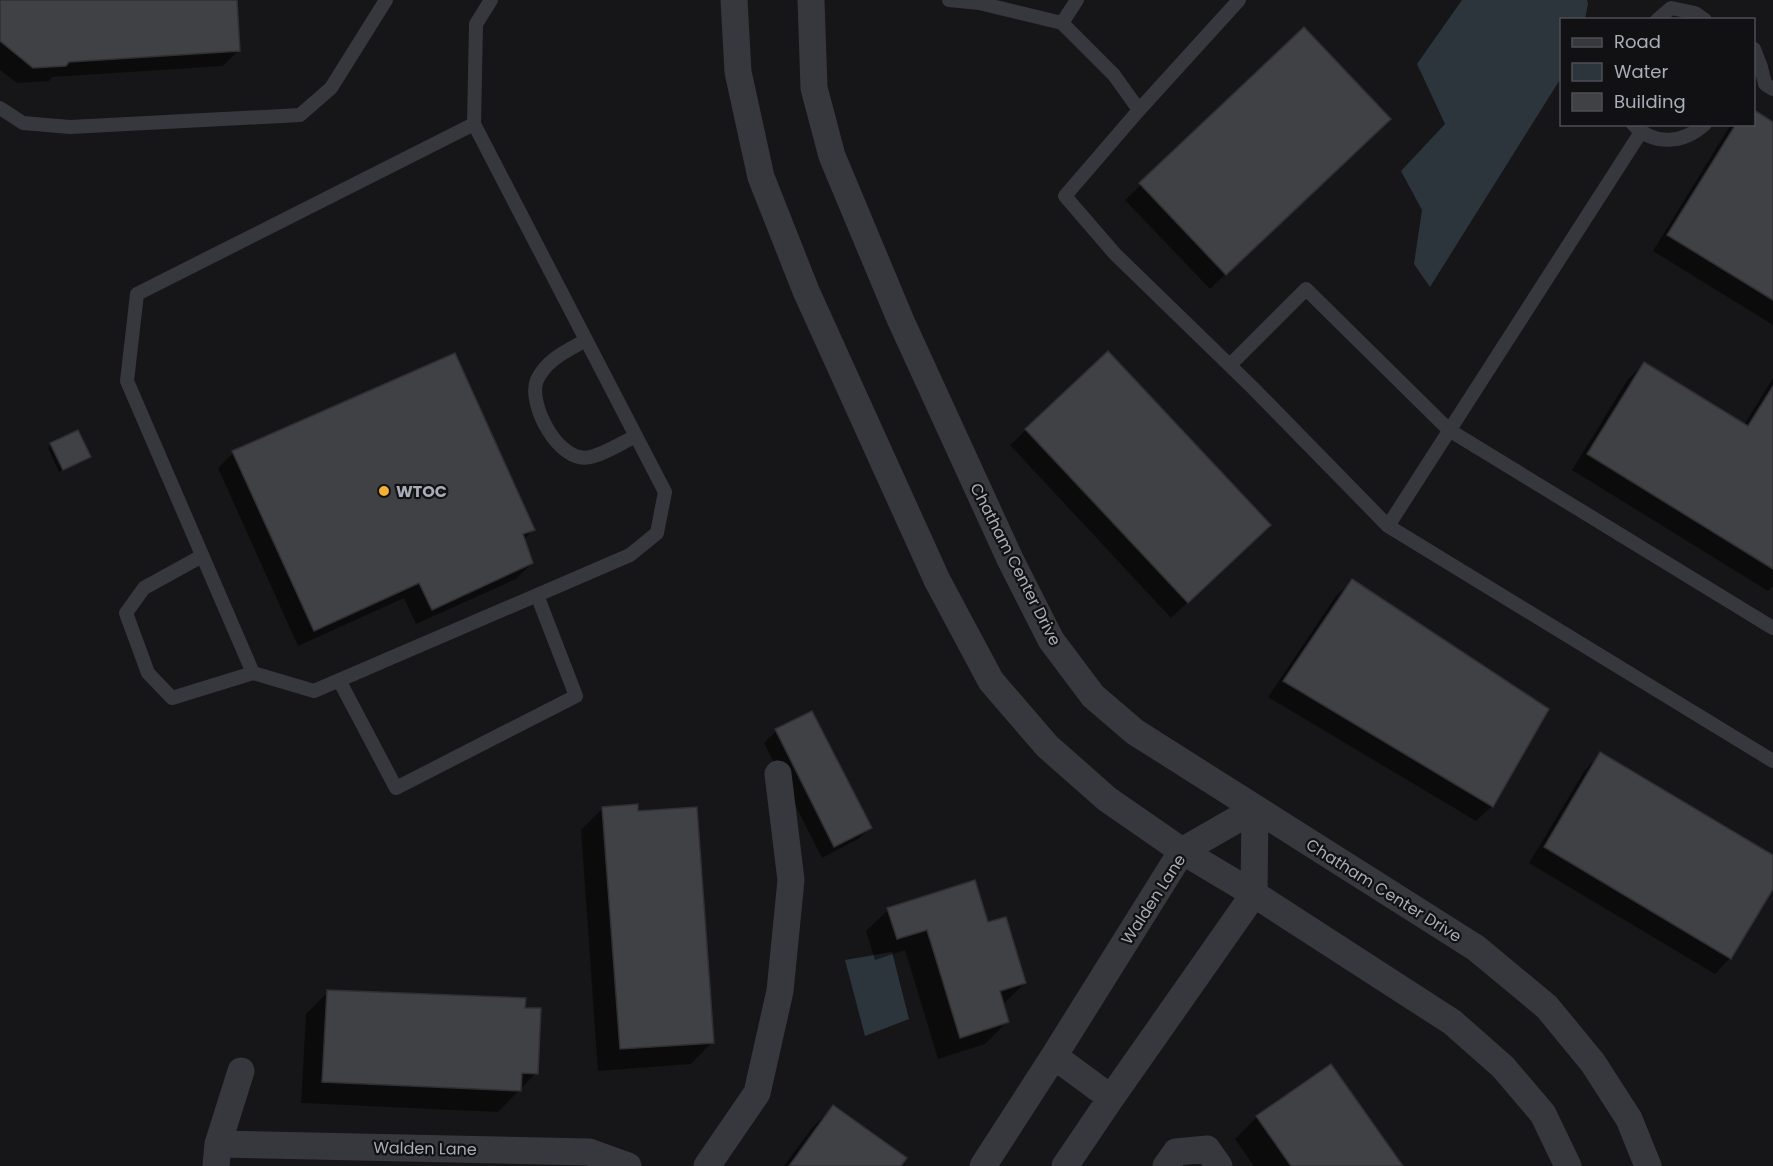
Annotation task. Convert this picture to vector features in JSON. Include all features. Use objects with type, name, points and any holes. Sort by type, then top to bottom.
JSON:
[{"type":"street","points":[[734,0],[738,72],[761,177],[806,291],[937,580],[991,681],[1047,746],[1107,799],[1182,851],[1254,894],[1452,1022],[1503,1067],[1543,1114],[1568,1166]]},
{"type":"street","name":"Chatham Center Drive","points":[[811,0],[814,88],[832,156],[901,321],[1010,559],[1051,640],[1092,696],[1134,732],[1476,948],[1547,1007],[1593,1063],[1629,1119],[1648,1166]]},
{"type":"street","points":[[707,1166],[757,1093],[780,991],[791,880],[778,774]]},
{"type":"street","points":[[1065,1166],[1254,894],[1255,809]]},
{"type":"street","name":"Walden Lane","points":[[983,1166],[1182,851],[1255,809]]},
{"type":"street","points":[[1054,1056],[1111,1098]]},
{"type":"street","name":"Walden Lane","points":[[241,1071],[217,1155],[589,1152],[628,1166]]},
{"type":"street","points":[[1166,1166],[1176,1152],[1207,1149],[1219,1166]]},
{"type":"lane","points":[[0,108],[23,123],[70,127],[300,115],[332,88],[386,0]]},
{"type":"lane","points":[[202,556],[144,588],[126,613],[148,673],[172,698],[253,673],[314,691],[630,555],[657,533],[666,492],[474,124],[476,24],[491,0]]},
{"type":"lane","points":[[948,0],[979,3],[1062,23],[1114,75],[1138,110]]},
{"type":"lane","points":[[1062,23],[1077,0]]},
{"type":"lane","points":[[1239,0],[1138,110],[1065,196],[1115,254],[1230,365],[1388,526],[1773,761]]},
{"type":"lane","points":[[1659,18],[1671,8],[1702,18]]},
{"type":"lane","points":[[1755,52],[1764,85]]},
{"type":"lane","points":[[253,673],[127,381],[137,294],[474,124]]},
{"type":"lane","points":[[1388,526],[1637,128],[1648,136],[1664,141],[1680,140],[1695,133],[1703,126]]},
{"type":"lane","points":[[1230,365],[1306,289],[1449,430],[1773,628]]},
{"type":"lane","points":[[586,340],[550,361],[536,382],[537,406],[554,441],[567,453],[588,458],[636,436]]},
{"type":"lane","points":[[339,680],[396,788],[576,696],[537,595]]},
{"type":"water","points":[[1462,0],[1587,0],[1585,18],[1560,18],[1560,80],[1430,287],[1414,264],[1422,210],[1401,171],[1445,124],[1417,64]]},
{"type":"water","points":[[892,952],[909,1019],[865,1036],[845,960]]},
{"type":"building","points":[[0,0],[237,0],[240,51],[69,62],[66,66],[33,68],[0,41]]},
{"type":"building","points":[[1304,27],[1391,119],[1226,275],[1139,183]]},
{"type":"building","points":[[1755,111],[1773,122],[1773,300],[1667,235],[1735,126],[1755,126]]},
{"type":"building","points":[[1108,351],[1271,525],[1188,603],[1025,429]]},
{"type":"building","name":"WTOC","points":[[455,353],[535,530],[523,534],[533,563],[432,610],[419,583],[314,631],[232,451]]},
{"type":"building","points":[[1644,362],[1748,426],[1773,386],[1773,569],[1587,454]]},
{"type":"building","points":[[78,430],[91,457],[63,470],[50,443]]},
{"type":"building","points":[[1352,579],[1549,709],[1493,807],[1283,681]]},
{"type":"building","points":[[812,711],[872,828],[834,847],[775,729]]},
{"type":"building","points":[[1600,752],[1773,855],[1773,889],[1731,959],[1544,847]]},
{"type":"building","points":[[638,804],[638,811],[697,807],[714,1043],[620,1049],[602,807]]},
{"type":"building","points":[[975,880],[988,922],[1006,917],[1026,983],[1000,991],[1009,1022],[960,1038],[927,930],[897,939],[887,908]]},
{"type":"building","points":[[327,990],[526,998],[525,1008],[541,1008],[538,1074],[522,1073],[521,1091],[322,1082]]},
{"type":"building","points":[[1331,1064],[1403,1166],[1291,1166],[1256,1116]]},
{"type":"building","points":[[833,1105],[907,1158],[901,1166],[789,1166]]},
{"type":"place","name":"WTOC","points":[[384,491]]}]
